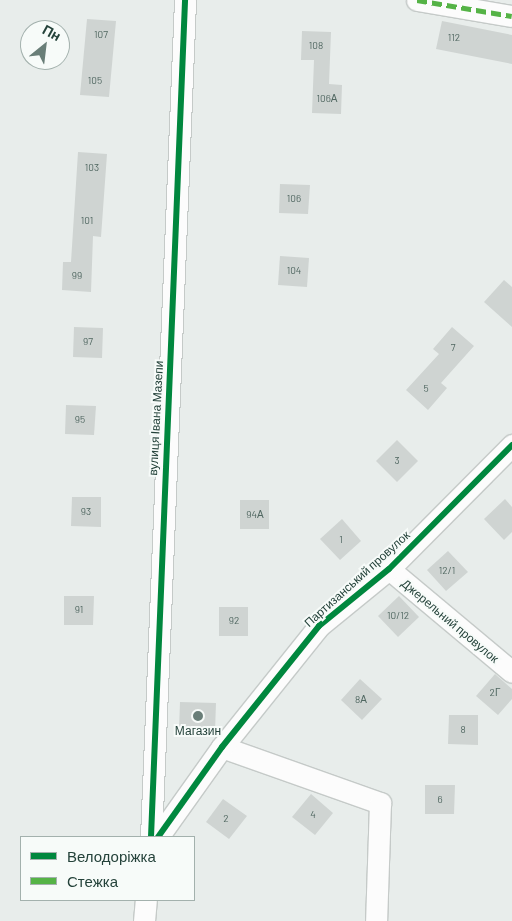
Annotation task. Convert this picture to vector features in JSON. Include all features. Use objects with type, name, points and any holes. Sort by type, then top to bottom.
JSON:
[{"type":"street","name":"вулиця Івана Мазепи","points":[[151,836],[185,0]]},
{"type":"street","points":[[417,0],[512,16]]},
{"type":"street","name":"Партизанський провулок","points":[[159,836],[222,747],[319,626],[389,569],[512,445]]},
{"type":"street","name":"Джерельний провулок","points":[[389,569],[512,672]]},
{"type":"street","points":[[222,747],[380,802],[376,921]]},
{"type":"street","points":[[144,921],[146,901]]},
{"type":"building","points":[[87,19],[116,21],[109,97],[80,95]]},
{"type":"building","points":[[442,21],[512,35],[512,64],[436,49]]},
{"type":"building","points":[[302,31],[331,32],[329,84],[342,85],[341,114],[312,113],[314,60],[301,60]]},
{"type":"building","points":[[78,152],[107,154],[101,237],[93,236],[91,292],[62,290],[63,262],[71,262]]},
{"type":"building","points":[[280,184],[310,185],[308,214],[279,213]]},
{"type":"building","points":[[280,256],[309,258],[307,287],[278,285]]},
{"type":"building","points":[[504,280],[512,287],[512,327],[484,302]]},
{"type":"building","points":[[74,327],[103,328],[102,358],[73,357]]},
{"type":"building","points":[[452,327],[474,346],[441,383],[447,388],[428,410],[406,390],[439,354],[433,349]]},
{"type":"building","points":[[66,405],[96,406],[94,435],[65,434]]},
{"type":"building","points":[[397,440],[418,461],[397,482],[376,461]]},
{"type":"building","points":[[72,497],[101,497],[101,527],[71,526]]},
{"type":"building","points":[[505,499],[512,507],[512,532],[504,540],[484,519]]},
{"type":"building","points":[[240,500],[269,500],[269,529],[240,529]]},
{"type":"building","points":[[342,519],[361,541],[340,560],[320,539]]},
{"type":"building","points":[[448,551],[468,572],[446,591],[427,570]]},
{"type":"building","points":[[64,596],[94,596],[93,625],[64,625]]},
{"type":"building","points":[[399,596],[419,617],[398,637],[378,616]]},
{"type":"building","points":[[219,607],[248,607],[248,636],[219,636]]},
{"type":"building","points":[[495,674],[512,689],[512,699],[498,715],[476,696]]},
{"type":"building","points":[[360,679],[382,699],[362,720],[341,700]]},
{"type":"building","name":"Магазин","points":[[180,702],[216,703],[215,731],[179,730]]},
{"type":"building","points":[[449,715],[478,715],[478,745],[448,744]]},
{"type":"building","points":[[425,785],[455,785],[454,814],[425,814]]},
{"type":"building","points":[[311,794],[333,813],[315,835],[292,817]]},
{"type":"building","points":[[223,799],[247,816],[229,839],[206,822]]},
{"type":"marked path","points":[[417,0],[512,16]]},
{"type":"cycle path","points":[[151,836],[185,0]]},
{"type":"cycle path","points":[[159,836],[222,747],[319,626],[389,569],[512,445]]},
{"type":"place","name":"Магазин","points":[[198,716]]}]
